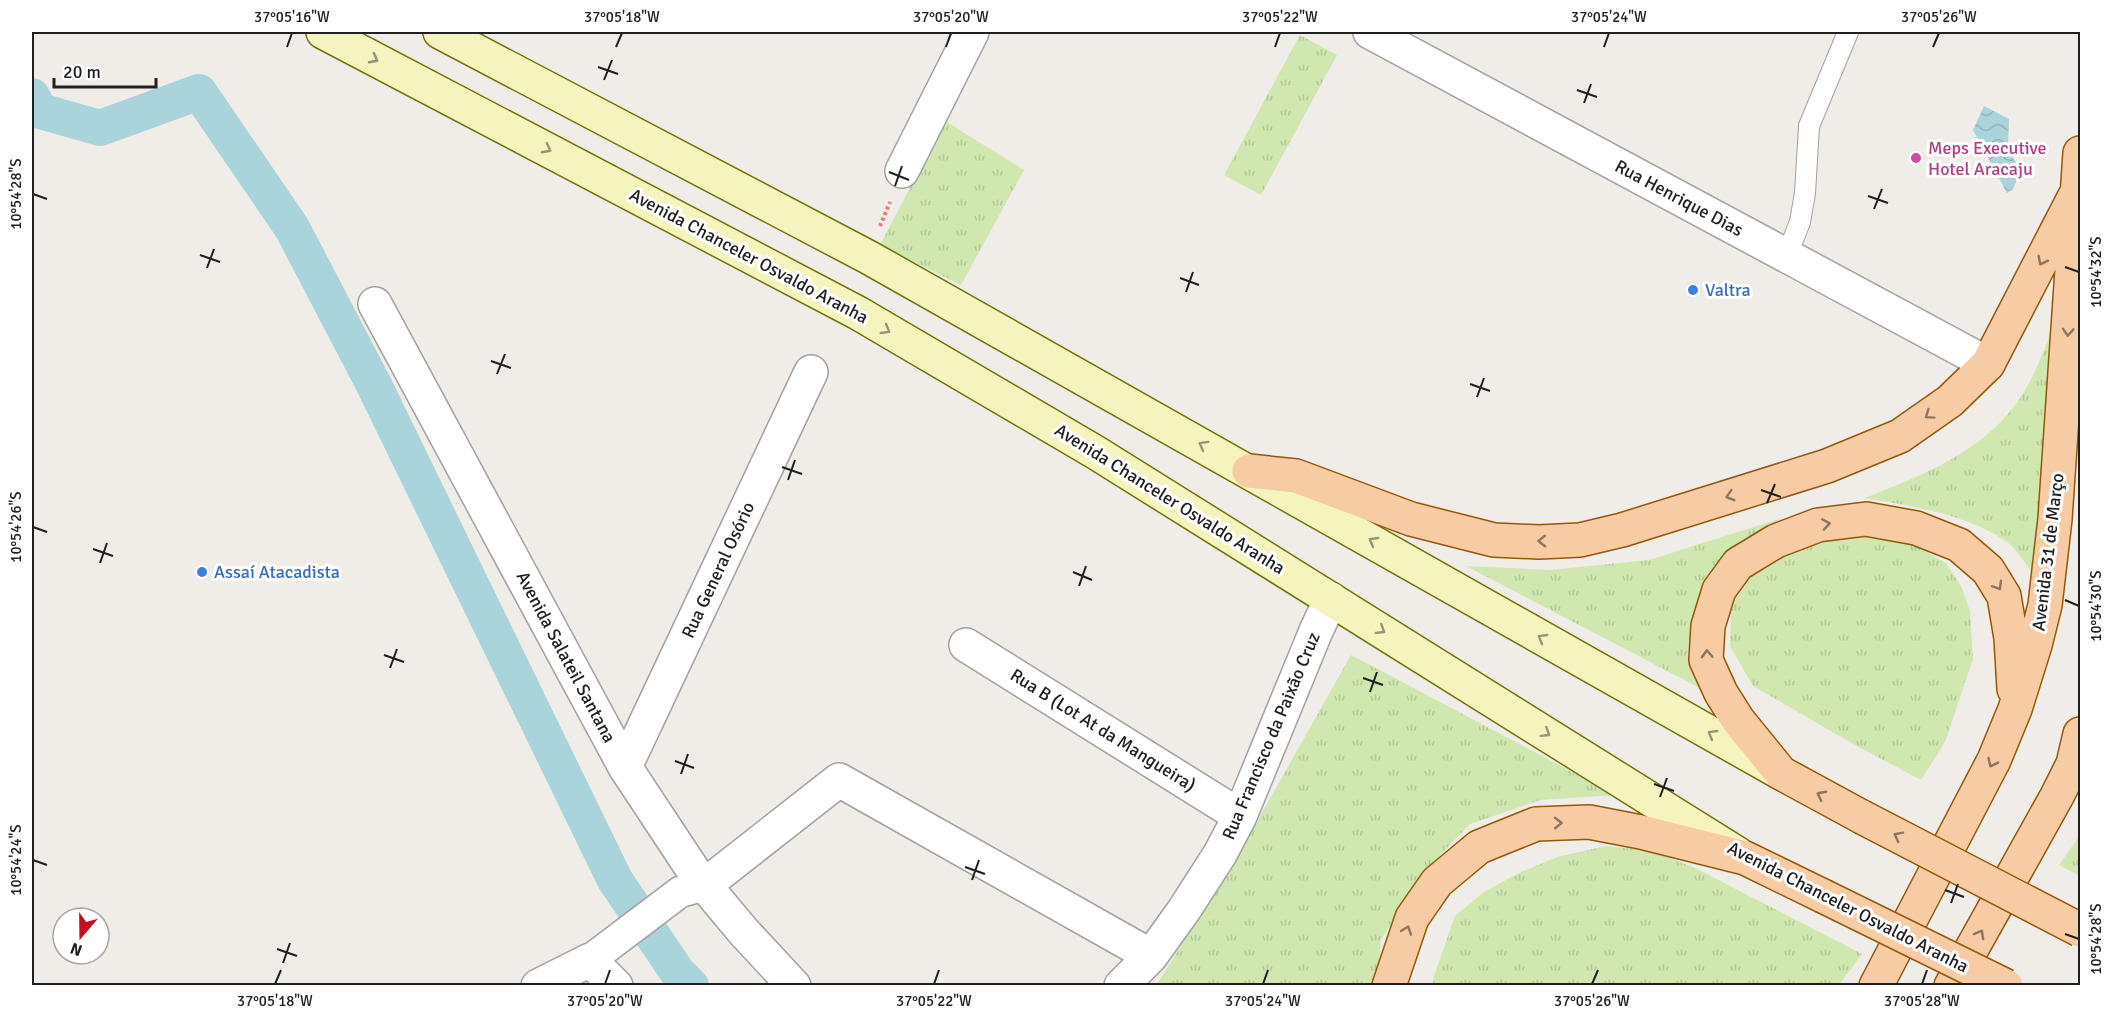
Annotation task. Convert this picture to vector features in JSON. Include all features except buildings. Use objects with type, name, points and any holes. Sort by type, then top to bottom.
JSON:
[{"type":"main road","name":"Avenida Chanceler Osvaldo Aranha","points":[[322,32],[858,313],[1095,452],[1745,858],[2006,986]]},
{"type":"main road","points":[[440,32],[868,257],[1781,773],[2080,930]]},
{"type":"main road","name":"Avenida 31 de Março","points":[[1876,986],[1994,760],[2015,709],[2036,645],[2046,595],[2055,519],[2080,153]]},
{"type":"main road","points":[[1249,471],[1296,476],[1411,519],[1494,540],[1539,542],[1580,540],[1622,530],[1827,466],[1900,436],[1950,401],[1988,364],[2078,190]]},
{"type":"main road","points":[[1781,773],[1738,720],[1721,693],[1706,660],[1708,626],[1719,590],[1738,564],[1776,541],[1818,525],[1866,519],[1916,528],[1959,545],[1988,570],[2004,596],[2011,638],[2015,709]]},
{"type":"main road","points":[[1951,986],[2057,796],[2078,752]]},
{"type":"main road","points":[[1389,986],[1412,918],[1437,882],[1479,847],[1536,824],[1589,822],[1641,832],[1745,858]]},
{"type":"street","points":[[902,171],[972,32]]},
{"type":"street","name":"Rua Henrique Dias","points":[[1370,32],[1988,364]]},
{"type":"street","name":"Avenida Salateil Santana","points":[[375,304],[692,889],[743,931],[794,986]]},
{"type":"street","name":"Rua General Osório","points":[[625,767],[811,372]]},
{"type":"street","name":"Rua Francisco da Paixão Cruz","points":[[1121,986],[1151,956],[1220,854],[1240,816],[1331,599]]},
{"type":"street","name":"Rua B (Lot At da Mangueira)","points":[[966,645],[1240,816]]},
{"type":"street","points":[[538,986],[590,960],[619,937],[692,889],[839,780],[1151,956]]},
{"type":"street","points":[[590,960],[616,986]]},
{"type":"lane","points":[[1787,255],[1800,222],[1809,126],[1848,32]]},
{"type":"path","points":[[868,257],[902,171]]},
{"type":"green space","points":[[1300,35],[1337,55],[1261,195],[1224,175]]},
{"type":"green space","points":[[945,121],[1024,170],[961,285],[880,245]]},
{"type":"green space","points":[[2055,324],[2038,581],[2006,541],[1974,524],[1938,512],[1865,498],[1954,458],[1993,430],[2024,392]]},
{"type":"green space","points":[[1782,518],[1732,556],[1706,589],[1718,701],[1696,686],[1466,566],[1550,570],[1649,560]]},
{"type":"green space","points":[[1818,528],[1911,543],[1946,563],[1961,586],[1970,611],[1973,659],[1945,742],[1921,780],[1753,686],[1730,646],[1731,612],[1744,571]]},
{"type":"green space","points":[[1351,655],[1616,795],[1541,800],[1470,824],[1419,877],[1381,940],[1377,985],[1156,986],[1245,843]]},
{"type":"green space","points":[[2080,835],[2080,876],[2059,865]]},
{"type":"green space","points":[[1606,846],[1653,851],[1695,868],[1862,954],[1839,985],[1433,986],[1433,979],[1455,916],[1484,892],[1519,873],[1557,857]]},
{"type":"water","points":[[1984,106],[2009,119],[2008,150],[2021,170],[2013,189],[2007,193],[1973,130]]},
{"type":"waterway","points":[[32,96],[40,111],[100,128],[199,92],[292,228],[374,385],[615,880],[678,973],[691,986]]},
{"type":"place","name":"Meps Executive Hotel Aracaju","points":[[1916,158]]},
{"type":"place","name":"Valtra","points":[[1693,290]]},
{"type":"place","name":"Assaí Atacadista","points":[[202,572]]}]
